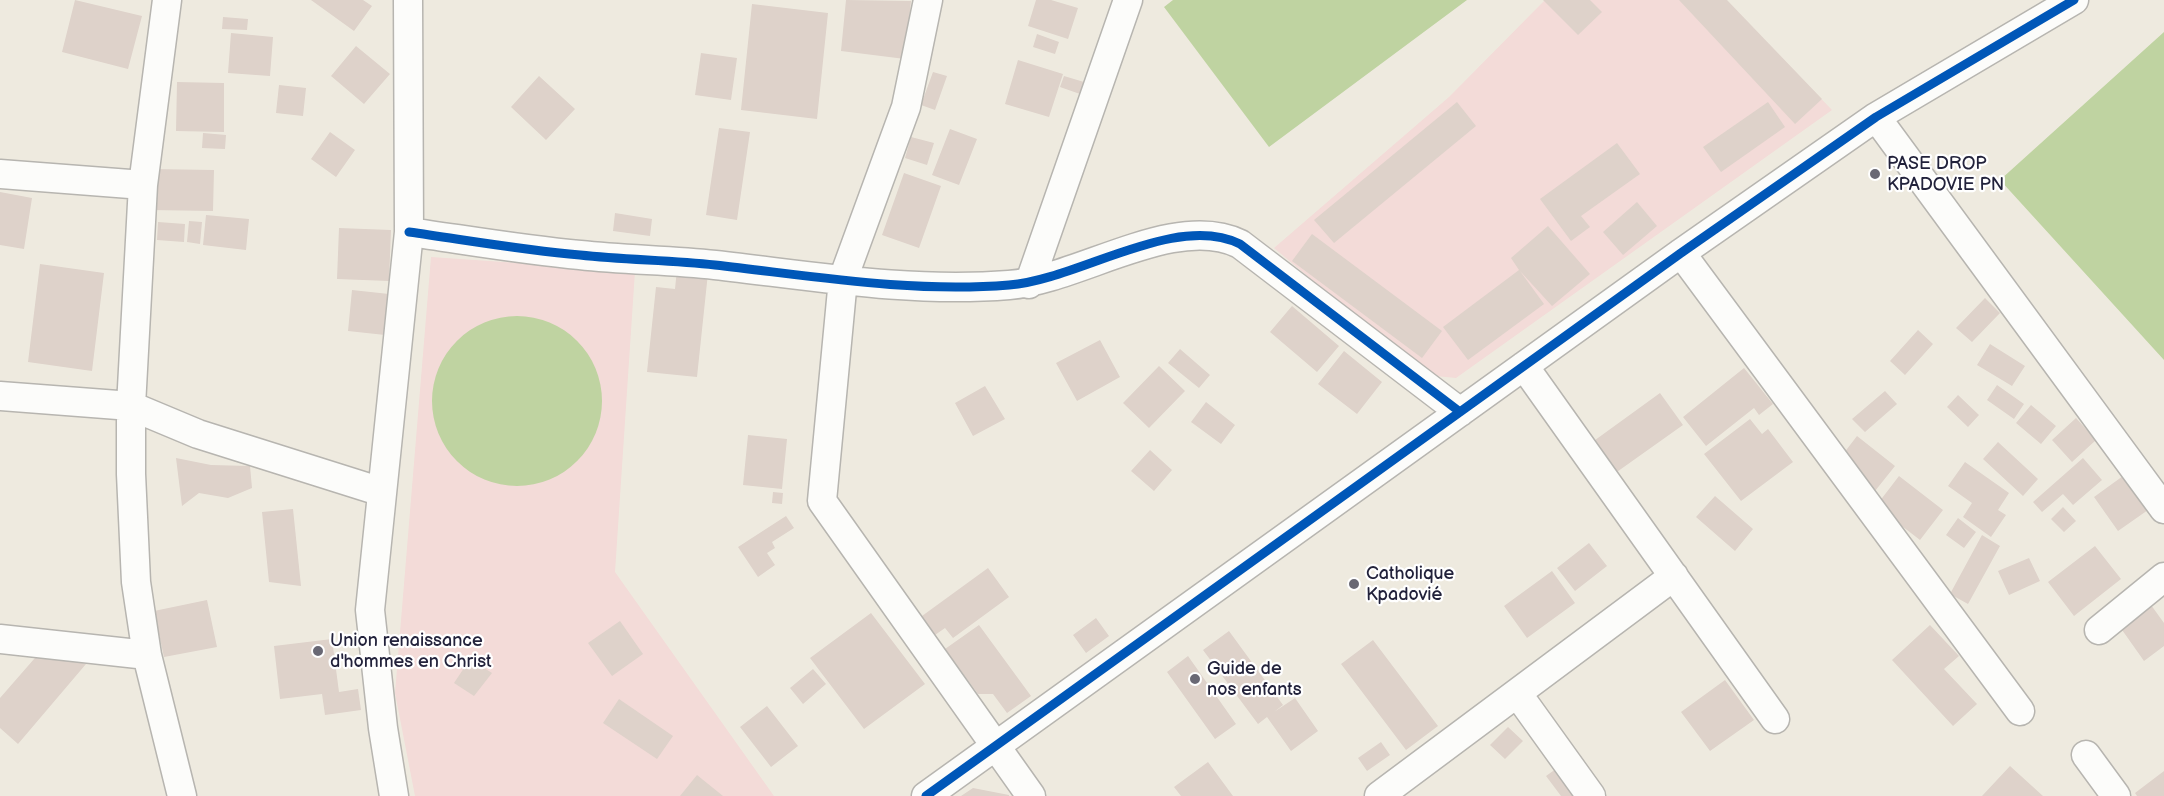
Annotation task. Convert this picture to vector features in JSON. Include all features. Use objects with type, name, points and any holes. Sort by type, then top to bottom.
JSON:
[{"type":"street","points":[[167,0],[143,185],[131,406],[136,582],[147,655],[182,796]]},
{"type":"street","points":[[394,796],[383,728],[370,610],[409,232],[408,0]]},
{"type":"street","points":[[928,0],[906,107],[843,279],[822,501],[1031,796]]},
{"type":"street","points":[[1029,284],[1128,0]]},
{"type":"street","points":[[926,796],[1681,253],[1876,117],[2074,0]]},
{"type":"street","points":[[1876,117],[2164,509]]},
{"type":"street","points":[[0,174],[143,185]]},
{"type":"street","points":[[409,232],[581,255],[669,260],[910,287],[963,289],[1029,284],[1148,243],[1188,237],[1224,236],[1240,244],[1460,412]]},
{"type":"street","points":[[1681,253],[2020,711]]},
{"type":"street","points":[[1524,366],[1775,719]]},
{"type":"street","points":[[0,396],[131,406],[198,434],[382,492]]},
{"type":"street","points":[[1378,796],[1674,576]]},
{"type":"street","points":[[2098,630],[2164,577]]},
{"type":"street","points":[[0,639],[147,655]]},
{"type":"street","points":[[1517,693],[1591,796]]},
{"type":"street","points":[[2086,755],[2116,796]]},
{"type":"shaded area","points":[[1545,0],[1726,0],[1832,110],[1456,378],[1425,375],[1274,248],[1449,97]]},
{"type":"shaded area","points":[[431,257],[635,271],[615,572],[774,796],[415,796],[395,693]]},
{"type":"green space","points":[[1173,0],[1467,0],[1269,147],[1164,7]]},
{"type":"green space","points":[[2164,32],[2164,360],[2000,180]]},
{"type":"green space","points":[[517,316],[549,323],[577,341],[595,369],[602,401],[595,433],[577,461],[549,479],[517,486],[485,479],[457,461],[439,433],[432,401],[439,369],[457,341],[485,323]]},
{"type":"building","points":[[75,0],[142,16],[128,69],[62,52]]},
{"type":"building","points":[[311,0],[363,0],[372,6],[354,31]]},
{"type":"building","points":[[846,0],[911,1],[905,59],[841,51]]},
{"type":"building","points":[[1036,0],[1051,0],[1078,8],[1068,39],[1028,26]]},
{"type":"building","points":[[1543,0],[1590,0],[1602,12],[1578,35]]},
{"type":"building","points":[[1679,0],[1727,0],[1822,99],[1795,124]]},
{"type":"building","points":[[752,4],[828,13],[817,119],[741,110]]},
{"type":"building","points":[[223,17],[248,19],[247,30],[222,29]]},
{"type":"building","points":[[231,33],[273,37],[270,76],[228,73]]},
{"type":"building","points":[[1037,34],[1059,42],[1055,54],[1033,47]]},
{"type":"building","points":[[356,46],[390,74],[364,104],[331,76]]},
{"type":"building","points":[[701,53],[737,58],[731,100],[695,95]]},
{"type":"building","points":[[1018,60],[1063,74],[1049,117],[1005,104]]},
{"type":"building","points":[[933,72],[947,76],[935,110],[921,105]]},
{"type":"building","points":[[539,76],[575,109],[546,140],[511,107]]},
{"type":"building","points":[[1064,76],[1084,82],[1080,94],[1060,87]]},
{"type":"building","points":[[177,82],[224,83],[224,132],[176,131]]},
{"type":"building","points":[[279,85],[306,88],[303,116],[276,113]]},
{"type":"building","points":[[1457,102],[1476,126],[1334,243],[1314,220]]},
{"type":"building","points":[[1768,102],[1785,127],[1721,172],[1703,147]]},
{"type":"building","points":[[719,128],[750,132],[737,220],[706,215]]},
{"type":"building","points":[[950,129],[977,139],[959,185],[932,175]]},
{"type":"building","points":[[330,132],[355,150],[336,177],[311,159]]},
{"type":"building","points":[[203,133],[226,135],[225,149],[202,148]]},
{"type":"building","points":[[911,137],[934,143],[927,165],[905,158]]},
{"type":"building","points":[[1617,143],[1640,174],[1581,216],[1590,227],[1571,241],[1540,199]]},
{"type":"building","points":[[151,169],[214,170],[213,211],[150,210]]},
{"type":"building","points":[[904,173],[941,186],[919,248],[882,235]]},
{"type":"building","points":[[0,192],[32,198],[24,249],[0,245]]},
{"type":"building","points":[[1637,202],[1657,226],[1623,255],[1603,232]]},
{"type":"building","points":[[615,213],[652,219],[650,236],[613,231]]},
{"type":"building","points":[[206,215],[249,219],[246,250],[203,245]]},
{"type":"building","points":[[189,221],[202,222],[200,244],[187,242]]},
{"type":"building","points":[[158,222],[185,224],[184,242],[157,240]]},
{"type":"building","points":[[1548,226],[1590,274],[1552,306],[1520,271],[1544,304],[1468,360],[1443,327],[1519,270],[1511,258]]},
{"type":"building","points":[[339,228],[391,230],[389,281],[337,279]]},
{"type":"building","points":[[1312,234],[1442,331],[1422,358],[1292,261]]},
{"type":"building","points":[[40,264],[104,273],[92,371],[28,362]]},
{"type":"building","points":[[677,269],[708,273],[697,377],[647,372],[656,287],[675,289]]},
{"type":"building","points":[[352,290],[389,294],[385,335],[348,331]]},
{"type":"building","points":[[1985,298],[2000,313],[1972,342],[1956,328]]},
{"type":"building","points":[[1292,306],[1339,346],[1317,372],[1270,332]]},
{"type":"building","points":[[1918,330],[1933,344],[1905,375],[1890,361]]},
{"type":"building","points":[[1100,340],[1120,377],[1077,401],[1056,363]]},
{"type":"building","points":[[1990,344],[2025,366],[2012,386],[1977,365]]},
{"type":"building","points":[[1180,349],[1210,375],[1199,388],[1168,363]]},
{"type":"building","points":[[1344,351],[1382,382],[1357,414],[1318,384]]},
{"type":"building","points":[[1159,366],[1185,391],[1149,428],[1123,403]]},
{"type":"building","points":[[1744,368],[1773,404],[1759,415],[1754,408],[1706,446],[1683,417]]},
{"type":"building","points":[[1997,385],[2024,404],[2014,419],[1987,400]]},
{"type":"building","points":[[985,386],[1005,419],[973,436],[955,403]]},
{"type":"building","points":[[1885,391],[1897,404],[1865,432],[1852,419]]},
{"type":"building","points":[[1660,393],[1683,425],[1614,474],[1591,443]]},
{"type":"building","points":[[1958,395],[1979,415],[1968,427],[1947,407]]},
{"type":"building","points":[[1206,402],[1235,425],[1221,444],[1191,422]]},
{"type":"building","points":[[2031,405],[2056,426],[2041,444],[2016,423]]},
{"type":"building","points":[[2076,418],[2096,440],[2072,462],[2052,440]]},
{"type":"building","points":[[1750,419],[1762,434],[1768,429],[1793,462],[1741,501],[1704,454]]},
{"type":"building","points":[[748,435],[787,439],[782,489],[743,485]]},
{"type":"building","points":[[1857,436],[1895,466],[1875,491],[1837,462]]},
{"type":"building","points":[[1998,442],[2038,479],[2023,496],[1983,459]]},
{"type":"building","points":[[1150,450],[1172,470],[1154,491],[1131,471]]},
{"type":"building","points":[[176,458],[211,465],[250,466],[252,488],[228,498],[199,493],[182,506]]},
{"type":"building","points":[[2083,458],[2102,480],[2073,505],[2063,494],[2042,512],[2033,502]]},
{"type":"building","points":[[1965,462],[2009,493],[1998,510],[2006,515],[1991,537],[1963,517],[1972,503],[1948,486]]},
{"type":"building","points":[[1899,476],[1943,510],[1920,540],[1876,506]]},
{"type":"building","points":[[2123,476],[2148,510],[2118,531],[2094,497]]},
{"type":"building","points":[[773,492],[783,493],[782,504],[772,503]]},
{"type":"building","points":[[1715,496],[1753,529],[1735,551],[1696,517]]},
{"type":"building","points":[[2063,507],[2076,521],[2064,532],[2051,519]]},
{"type":"building","points":[[293,509],[301,586],[269,582],[262,512]]},
{"type":"building","points":[[786,516],[794,528],[772,542],[775,548],[767,553],[775,565],[758,577],[738,547]]},
{"type":"building","points":[[1958,518],[1976,532],[1964,548],[1946,535]]},
{"type":"building","points":[[1982,535],[2000,546],[1968,604],[1950,594]]},
{"type":"building","points":[[1589,543],[1607,566],[1575,591],[1557,568]]},
{"type":"building","points":[[2095,546],[2121,579],[2074,616],[2048,582]]},
{"type":"building","points":[[2029,558],[2040,581],[2009,595],[1998,571]]},
{"type":"building","points":[[988,568],[1009,597],[953,638],[945,628],[935,635],[922,616]]},
{"type":"building","points":[[1552,571],[1575,603],[1527,638],[1504,606]]},
{"type":"building","points":[[207,600],[217,647],[164,657],[154,611]]},
{"type":"building","points":[[2151,605],[2164,623],[2164,646],[2144,661],[2120,627]]},
{"type":"building","points":[[871,613],[925,684],[864,729],[810,658]]},
{"type":"building","points":[[1096,618],[1109,636],[1086,653],[1073,635]]},
{"type":"building","points":[[620,621],[643,654],[612,676],[588,643]]},
{"type":"building","points":[[979,625],[1031,696],[1007,713],[993,694],[978,694],[945,649]]},
{"type":"building","points":[[1930,625],[1959,656],[1944,669],[1977,704],[1953,726],[1892,660]]},
{"type":"building","points":[[1229,631],[1283,705],[1274,712],[1295,698],[1318,731],[1291,751],[1267,717],[1258,724],[1203,650]]},
{"type":"building","points":[[332,639],[339,692],[358,689],[361,710],[325,715],[322,694],[280,699],[274,646]]},
{"type":"building","points":[[1373,640],[1438,726],[1406,750],[1341,664]]},
{"type":"building","points":[[41,651],[86,664],[18,744],[0,728],[0,698]]},
{"type":"building","points":[[1188,656],[1236,724],[1215,739],[1167,672]]},
{"type":"building","points":[[470,659],[492,673],[474,696],[454,683]]},
{"type":"building","points":[[813,669],[826,684],[803,704],[790,688]]},
{"type":"building","points":[[1725,680],[1754,720],[1710,751],[1681,712]]},
{"type":"building","points":[[619,699],[673,736],[657,759],[603,723]]},
{"type":"building","points":[[767,706],[798,746],[771,767],[740,727]]},
{"type":"building","points":[[1508,727],[1523,741],[1505,759],[1490,745]]},
{"type":"building","points":[[1381,742],[1390,755],[1367,771],[1358,758]]},
{"type":"building","points":[[1208,762],[1233,796],[1181,796],[1174,787]]},
{"type":"building","points":[[1560,766],[1581,796],[1561,796],[1546,776]]},
{"type":"building","points":[[2010,766],[2043,796],[1982,796]]},
{"type":"building","points":[[2164,771],[2164,796],[2137,796],[2135,793]]},
{"type":"building","points":[[697,775],[723,796],[680,796]]},
{"type":"building","points":[[973,788],[1009,795],[1009,796],[961,796]]},
{"type":"cycle path","points":[[926,796],[1681,253],[1876,117],[2074,0]]},
{"type":"cycle path","points":[[409,232],[559,253],[698,263],[862,282],[935,287],[1009,285],[1065,272],[1157,242],[1186,236],[1214,236],[1240,244],[1460,412]]},
{"type":"place","name":"PASE DROP KPADOVIE PN","points":[[1875,174]]},
{"type":"place","name":"Catholique Kpadovié","points":[[1354,584]]},
{"type":"place","name":"Union renaissance d'hommes en Christ","points":[[318,651]]},
{"type":"place","name":"Guide de nos enfants","points":[[1195,679]]}]
